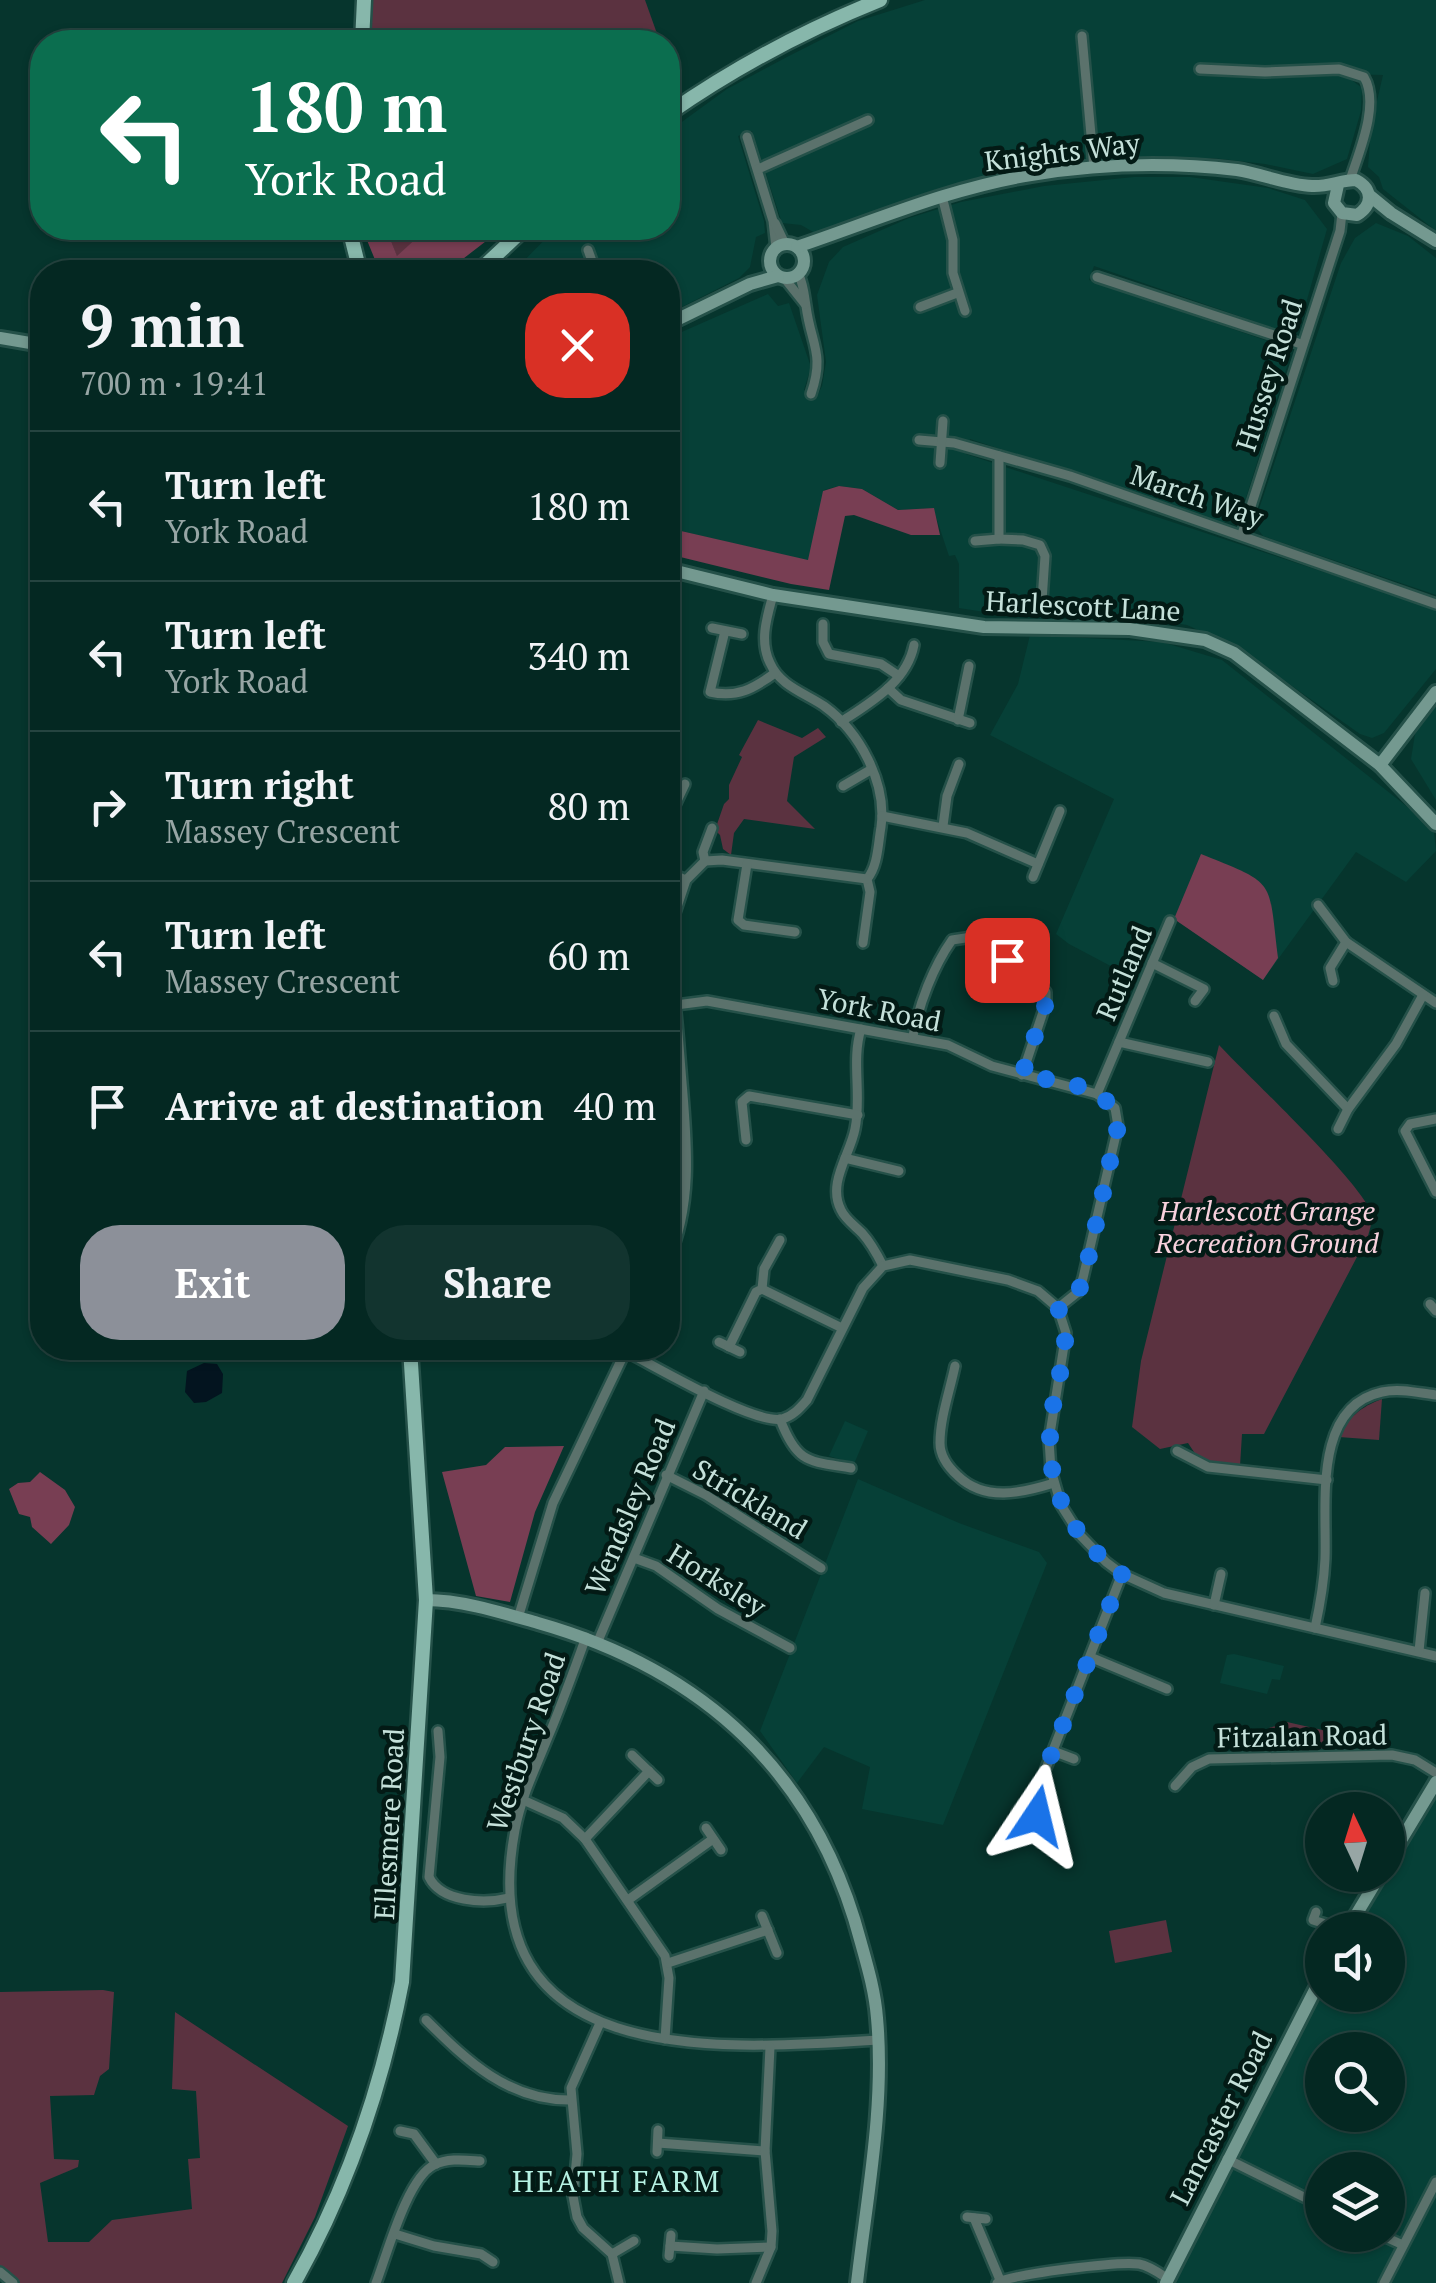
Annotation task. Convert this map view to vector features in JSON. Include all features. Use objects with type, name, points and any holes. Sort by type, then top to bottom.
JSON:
[{"type":"main road","points":[[363,30],[364,0]]},
{"type":"main road","points":[[680,106],[820,24],[880,0]]},
{"type":"main road","points":[[488,260],[511,240]]},
{"type":"main road","name":"Ellesmere Road","points":[[294,2283],[344,2180],[391,2039],[402,1982],[426,1600],[411,1360]]},
{"type":"street","points":[[1082,36],[1094,168]]},
{"type":"street","points":[[1200,69],[1340,69],[1358,73],[1368,82],[1370,92],[1358,155],[1357,194]]},
{"type":"street","points":[[758,169],[868,120]]},
{"type":"street","points":[[680,318],[750,284],[792,274],[804,254],[786,246],[747,137]]},
{"type":"street","name":"Knights Way","points":[[786,246],[829,238],[942,196],[1030,175],[1094,168],[1214,168],[1357,194]]},
{"type":"street","name":"Knights Way","points":[[1308,186],[1338,208],[1357,194]]},
{"type":"street","points":[[1338,208],[1357,194]]},
{"type":"street","points":[[1357,194],[1436,242]]},
{"type":"street","name":"Hussey Road","points":[[1242,534],[1340,231],[1357,194]]},
{"type":"street","points":[[942,196],[953,240],[957,293],[965,310]]},
{"type":"street","name":"Hussey Road","points":[[1338,208],[1340,231]]},
{"type":"street","name":"Knights Way","points":[[792,274],[829,238]]},
{"type":"street","points":[[750,284],[786,246]]},
{"type":"street","points":[[588,250],[592,260]]},
{"type":"street","points":[[770,264],[792,274],[806,293],[805,304],[819,361],[811,394]]},
{"type":"street","points":[[1097,277],[1302,344]]},
{"type":"street","points":[[920,307],[957,293]]},
{"type":"street","points":[[0,338],[30,342]]},
{"type":"street","points":[[940,464],[943,421]]},
{"type":"street","name":"March Way","points":[[919,440],[941,442],[1065,474],[1436,604]]},
{"type":"street","points":[[999,456],[999,539]]},
{"type":"street","points":[[975,541],[999,539],[1040,545],[1044,555],[1042,601]]},
{"type":"street","name":"Harlescott Lane","points":[[680,573],[772,595],[984,627],[1130,629],[1205,640],[1234,654],[1380,765],[1436,824]]},
{"type":"street","points":[[772,595],[764,644],[775,674],[841,722],[872,769],[881,794],[882,816],[874,870],[868,879],[870,892],[863,938],[852,932]]},
{"type":"street","points":[[823,624],[823,642],[829,654],[881,664],[898,676]]},
{"type":"street","points":[[712,628],[742,634]]},
{"type":"street","points":[[725,631],[710,692],[726,696],[740,693],[775,674]]},
{"type":"street","points":[[841,722],[888,688],[912,658],[914,645]]},
{"type":"street","points":[[958,720],[969,666]]},
{"type":"street","points":[[888,688],[901,700],[970,723]]},
{"type":"street","points":[[1380,765],[1436,692]]},
{"type":"street","points":[[943,826],[951,782],[959,764]]},
{"type":"street","points":[[843,786],[872,769]]},
{"type":"street","points":[[680,794],[685,784]]},
{"type":"street","points":[[1032,877],[1060,811]]},
{"type":"street","points":[[882,816],[943,826],[1038,864]]},
{"type":"street","points":[[705,861],[703,852],[712,828]]},
{"type":"street","points":[[680,898],[686,880],[705,861],[868,879]]},
{"type":"street","points":[[747,864],[738,920],[744,926],[790,928]]},
{"type":"street","points":[[680,877],[686,880]]},
{"type":"street","points":[[1318,906],[1346,942],[1436,1003]]},
{"type":"street","name":"Rutland","points":[[1097,1094],[1170,921]]},
{"type":"street","points":[[913,1036],[922,1000],[946,949],[952,940],[972,937],[1035,978],[1046,992],[1046,1003],[1022,1075]]},
{"type":"street","points":[[1333,981],[1326,968],[1346,942]]},
{"type":"street","points":[[1152,963],[1206,986],[1195,1001]]},
{"type":"street","points":[[1338,1129],[1348,1109],[1396,1044],[1423,995]]},
{"type":"street","name":"York Road","points":[[680,1004],[707,1001],[913,1036],[948,1046],[992,1066],[1097,1094]]},
{"type":"street","points":[[1274,1016],[1286,1044],[1348,1109]]},
{"type":"street","points":[[861,1029],[856,1044],[858,1115],[837,1187],[841,1211],[864,1235],[883,1266]]},
{"type":"street","name":"Rutland","points":[[1120,1042],[1208,1062]]},
{"type":"street","points":[[680,1062],[688,1176],[680,1226]]},
{"type":"street","points":[[1058,1308],[1078,1292],[1084,1278],[1118,1126],[1115,1108],[1097,1094]]},
{"type":"street","points":[[746,1140],[742,1102],[748,1096],[858,1115]]},
{"type":"street","points":[[1436,1119],[1410,1124],[1405,1131],[1436,1192]]},
{"type":"street","points":[[845,1158],[899,1171]]},
{"type":"street","points":[[740,1352],[724,1345],[762,1288],[764,1270],[780,1240]]},
{"type":"street","points":[[646,1360],[755,1416],[780,1420],[807,1400],[870,1277],[883,1266],[910,1260],[1008,1280],[1038,1291],[1058,1308],[1066,1333],[1050,1426],[1049,1456],[1054,1484],[1080,1535],[1122,1574],[1164,1593],[1436,1656]]},
{"type":"street","points":[[762,1288],[842,1328]]},
{"type":"street","points":[[518,1618],[553,1503],[621,1360]]},
{"type":"street","points":[[955,1366],[940,1447],[952,1471],[965,1483],[1005,1494],[1054,1484]]},
{"type":"street","name":"Wendsley Road","points":[[592,1639],[634,1558],[704,1391]]},
{"type":"street","points":[[1316,1628],[1325,1564],[1330,1445],[1335,1432],[1357,1404],[1385,1392],[1436,1395]]},
{"type":"street","points":[[780,1420],[801,1457],[852,1468]]},
{"type":"street","points":[[1193,1446],[1182,1454],[1208,1466],[1328,1480]]},
{"type":"street","name":"Strickland","points":[[666,1475],[706,1495],[821,1568]]},
{"type":"street","name":"Strickland","points":[[809,1561],[814,1548]]},
{"type":"street","name":"Horksley","points":[[634,1558],[656,1566],[718,1609],[790,1648]]},
{"type":"street","points":[[1032,1804],[1122,1574]]},
{"type":"street","points":[[1214,1605],[1221,1574]]},
{"type":"street","points":[[1419,1651],[1425,1593]]},
{"type":"street","points":[[426,1600],[443,1600],[592,1639],[649,1665],[701,1698],[734,1727],[793,1791],[831,1855],[872,1982],[878,2090],[858,2283]]},
{"type":"street","name":"Westbury Road","points":[[592,1639],[523,1800],[516,1826],[508,1898],[516,1932],[536,1972],[567,2003],[600,2024],[665,2040],[770,2047],[878,2040]]},
{"type":"street","name":"Horksley","points":[[771,1655],[776,1642]]},
{"type":"street","points":[[1090,1657],[1167,1688]]},
{"type":"street","points":[[438,1732],[446,1743],[428,1867],[431,1880],[439,1890],[468,1899],[485,1902],[508,1898]]},
{"type":"street","points":[[1053,1751],[1074,1759]]},
{"type":"street","points":[[632,1755],[658,1780]]},
{"type":"street","name":"Fitzalan Road","points":[[1175,1786],[1192,1767],[1209,1759],[1392,1756],[1415,1760],[1436,1773]]},
{"type":"street","points":[[585,1838],[649,1771]]},
{"type":"street","points":[[1405,1834],[1436,1782]]},
{"type":"street","points":[[523,1800],[563,1818],[585,1838],[668,1962],[665,2040]]},
{"type":"street","points":[[706,1828],[721,1850]]},
{"type":"street","points":[[628,1900],[714,1839]]},
{"type":"street","points":[[762,1916],[777,1953]]},
{"type":"street","points":[[668,1962],[768,1930]]},
{"type":"street","name":"Lancaster Road","points":[[1167,2281],[1305,2009]]},
{"type":"street","points":[[426,2020],[473,2066],[514,2090],[571,2100]]},
{"type":"street","points":[[440,2034],[448,2024]]},
{"type":"street","points":[[600,2024],[574,2078],[571,2100],[577,2154],[573,2196],[583,2228],[612,2254],[619,2283]]},
{"type":"street","points":[[756,2283],[770,2246],[771,2198],[765,2151],[770,2047]]},
{"type":"street","points":[[412,2121],[405,2132],[421,2141],[436,2164]]},
{"type":"street","points":[[658,2130],[657,2147],[765,2151]]},
{"type":"street","points":[[1227,2158],[1305,2197]]},
{"type":"street","points":[[376,2283],[417,2181],[436,2164],[480,2161]]},
{"type":"street","points":[[1405,2240],[1436,2182]]},
{"type":"street","points":[[1425,2203],[1436,2209]]},
{"type":"street","points":[[986,2219],[971,2217],[999,2281],[1132,2264],[1152,2268],[1167,2281]]},
{"type":"street","points":[[396,2234],[480,2254],[493,2262]]},
{"type":"street","points":[[480,2254],[483,2240]]},
{"type":"street","points":[[612,2254],[634,2242]]},
{"type":"street","points":[[670,2246],[717,2250],[770,2246]]},
{"type":"street","points":[[1384,2283],[1399,2252]]},
{"type":"street","points":[[0,2272],[13,2283]]},
{"type":"shaded area","points":[[925,0],[1436,0],[1436,231],[1383,189],[1379,177],[1368,167],[1371,127],[1383,75],[1344,74],[1362,88],[1361,111],[1347,159],[1313,174],[1213,158],[1079,159],[1021,168],[931,191],[815,233],[801,225],[782,223],[752,131],[738,136],[765,233],[756,237],[750,267],[739,278],[680,308],[680,260],[525,260],[544,240],[680,240],[680,123],[727,89],[858,21]]},
{"type":"shaded area","points":[[1134,177],[1190,177],[1268,188],[1305,200],[1327,229],[1299,328],[1285,332],[1094,266],[1089,280],[1285,347],[1291,354],[1241,514],[1222,523],[970,439],[966,454],[1436,609],[1436,669],[1384,733],[1372,738],[1360,734],[1238,648],[1187,625],[1137,617],[1022,618],[959,608],[959,564],[955,555],[949,556],[933,508],[898,510],[862,489],[839,486],[824,490],[809,561],[680,531],[680,333],[768,294],[778,306],[789,303],[811,367],[804,390],[817,396],[826,362],[817,295],[829,262],[843,247],[909,218],[961,202],[1044,186]]},
{"type":"shaded area","points":[[1376,223],[1408,236],[1436,258],[1436,595],[1263,536],[1254,524],[1341,263],[1355,238]]},
{"type":"shaded area","points":[[367,240],[391,240],[397,256],[414,240],[487,240],[462,260],[375,260]]},
{"type":"shaded area","points":[[839,486],[862,489],[898,510],[934,508],[940,535],[911,535],[854,515],[845,516],[829,590],[680,557],[680,531],[808,560],[823,491]]},
{"type":"shaded area","points":[[1030,635],[1162,642],[1222,660],[1415,813],[1434,832],[1436,851],[1406,882],[1356,852],[1263,980],[1169,915],[1139,981],[1069,944],[1056,934],[1114,799],[990,735],[1018,684]]},
{"type":"shaded area","points":[[1436,703],[1436,800],[1411,759],[1416,728]]},
{"type":"shaded area","points":[[1201,854],[1257,879],[1270,898],[1278,958],[1263,980],[1174,919]]},
{"type":"shaded area","points":[[845,1421],[868,1431],[854,1464],[829,1456]]},
{"type":"shaded area","points":[[564,1446],[535,1512],[510,1602],[476,1596],[442,1472],[486,1465],[505,1447]]},
{"type":"shaded area","points":[[40,1472],[65,1490],[75,1507],[69,1525],[51,1544],[32,1527],[30,1517],[19,1514],[9,1489],[30,1482]]},
{"type":"shaded area","points":[[858,1479],[959,1523],[1039,1552],[1047,1563],[943,1825],[862,1809],[870,1767],[824,1747],[797,1783],[760,1731]]},
{"type":"shaded area","points":[[1227,1655],[1284,1666],[1280,1680],[1272,1679],[1267,1694],[1220,1683]]},
{"type":"shaded area","points":[[1436,1793],[1436,2283],[1175,2283],[1313,2012],[1405,2012],[1405,1912],[1365,1912],[1377,1892],[1405,1892],[1405,1845]]},
{"type":"green space","points":[[369,0],[645,0],[656,30],[367,30]]},
{"type":"green space","points":[[391,240],[415,240],[397,257]]},
{"type":"green space","points":[[758,720],[802,738],[818,728],[826,737],[794,757],[787,801],[815,829],[744,819],[734,833],[731,855],[723,849],[715,830],[729,799],[729,785],[742,757],[739,755]]},
{"type":"green space","name":"Harlescott Grange Recreation Ground","points":[[1219,1045],[1327,1155],[1372,1216],[1368,1236],[1264,1434],[1242,1434],[1240,1466],[1200,1461],[1188,1443],[1160,1449],[1132,1427],[1141,1361]]},
{"type":"green space","points":[[1382,1399],[1379,1440],[1339,1437],[1356,1413]]},
{"type":"green space","points":[[1287,1722],[1340,1734],[1339,1748],[1265,1750],[1269,1728]]},
{"type":"green space","points":[[1166,1920],[1172,1952],[1115,1963],[1109,1931]]},
{"type":"green space","points":[[0,1992],[114,1992],[109,2069],[100,2076],[94,2095],[50,2096],[54,2159],[79,2160],[78,2167],[40,2183],[48,2242],[89,2242],[112,2220],[192,2209],[188,2159],[200,2158],[196,2091],[172,2089],[175,2012],[348,2126],[315,2217],[282,2283],[20,2283],[0,2266]]},
{"type":"water","points":[[204,1363],[217,1364],[223,1374],[222,1393],[206,1402],[194,1403],[185,1392],[187,1371]]},
{"type":"district","name":"HEATH FARM","points":[[617,2182]]},
{"type":"route","points":[[1007,960],[1035,978],[1046,992],[1046,1003],[1022,1075],[1102,1096],[1118,1116],[1084,1278],[1078,1292],[1058,1308],[1066,1333],[1050,1417],[1049,1456],[1057,1493],[1070,1520],[1095,1551],[1122,1574],[1032,1804],[1037,1816]]}]
